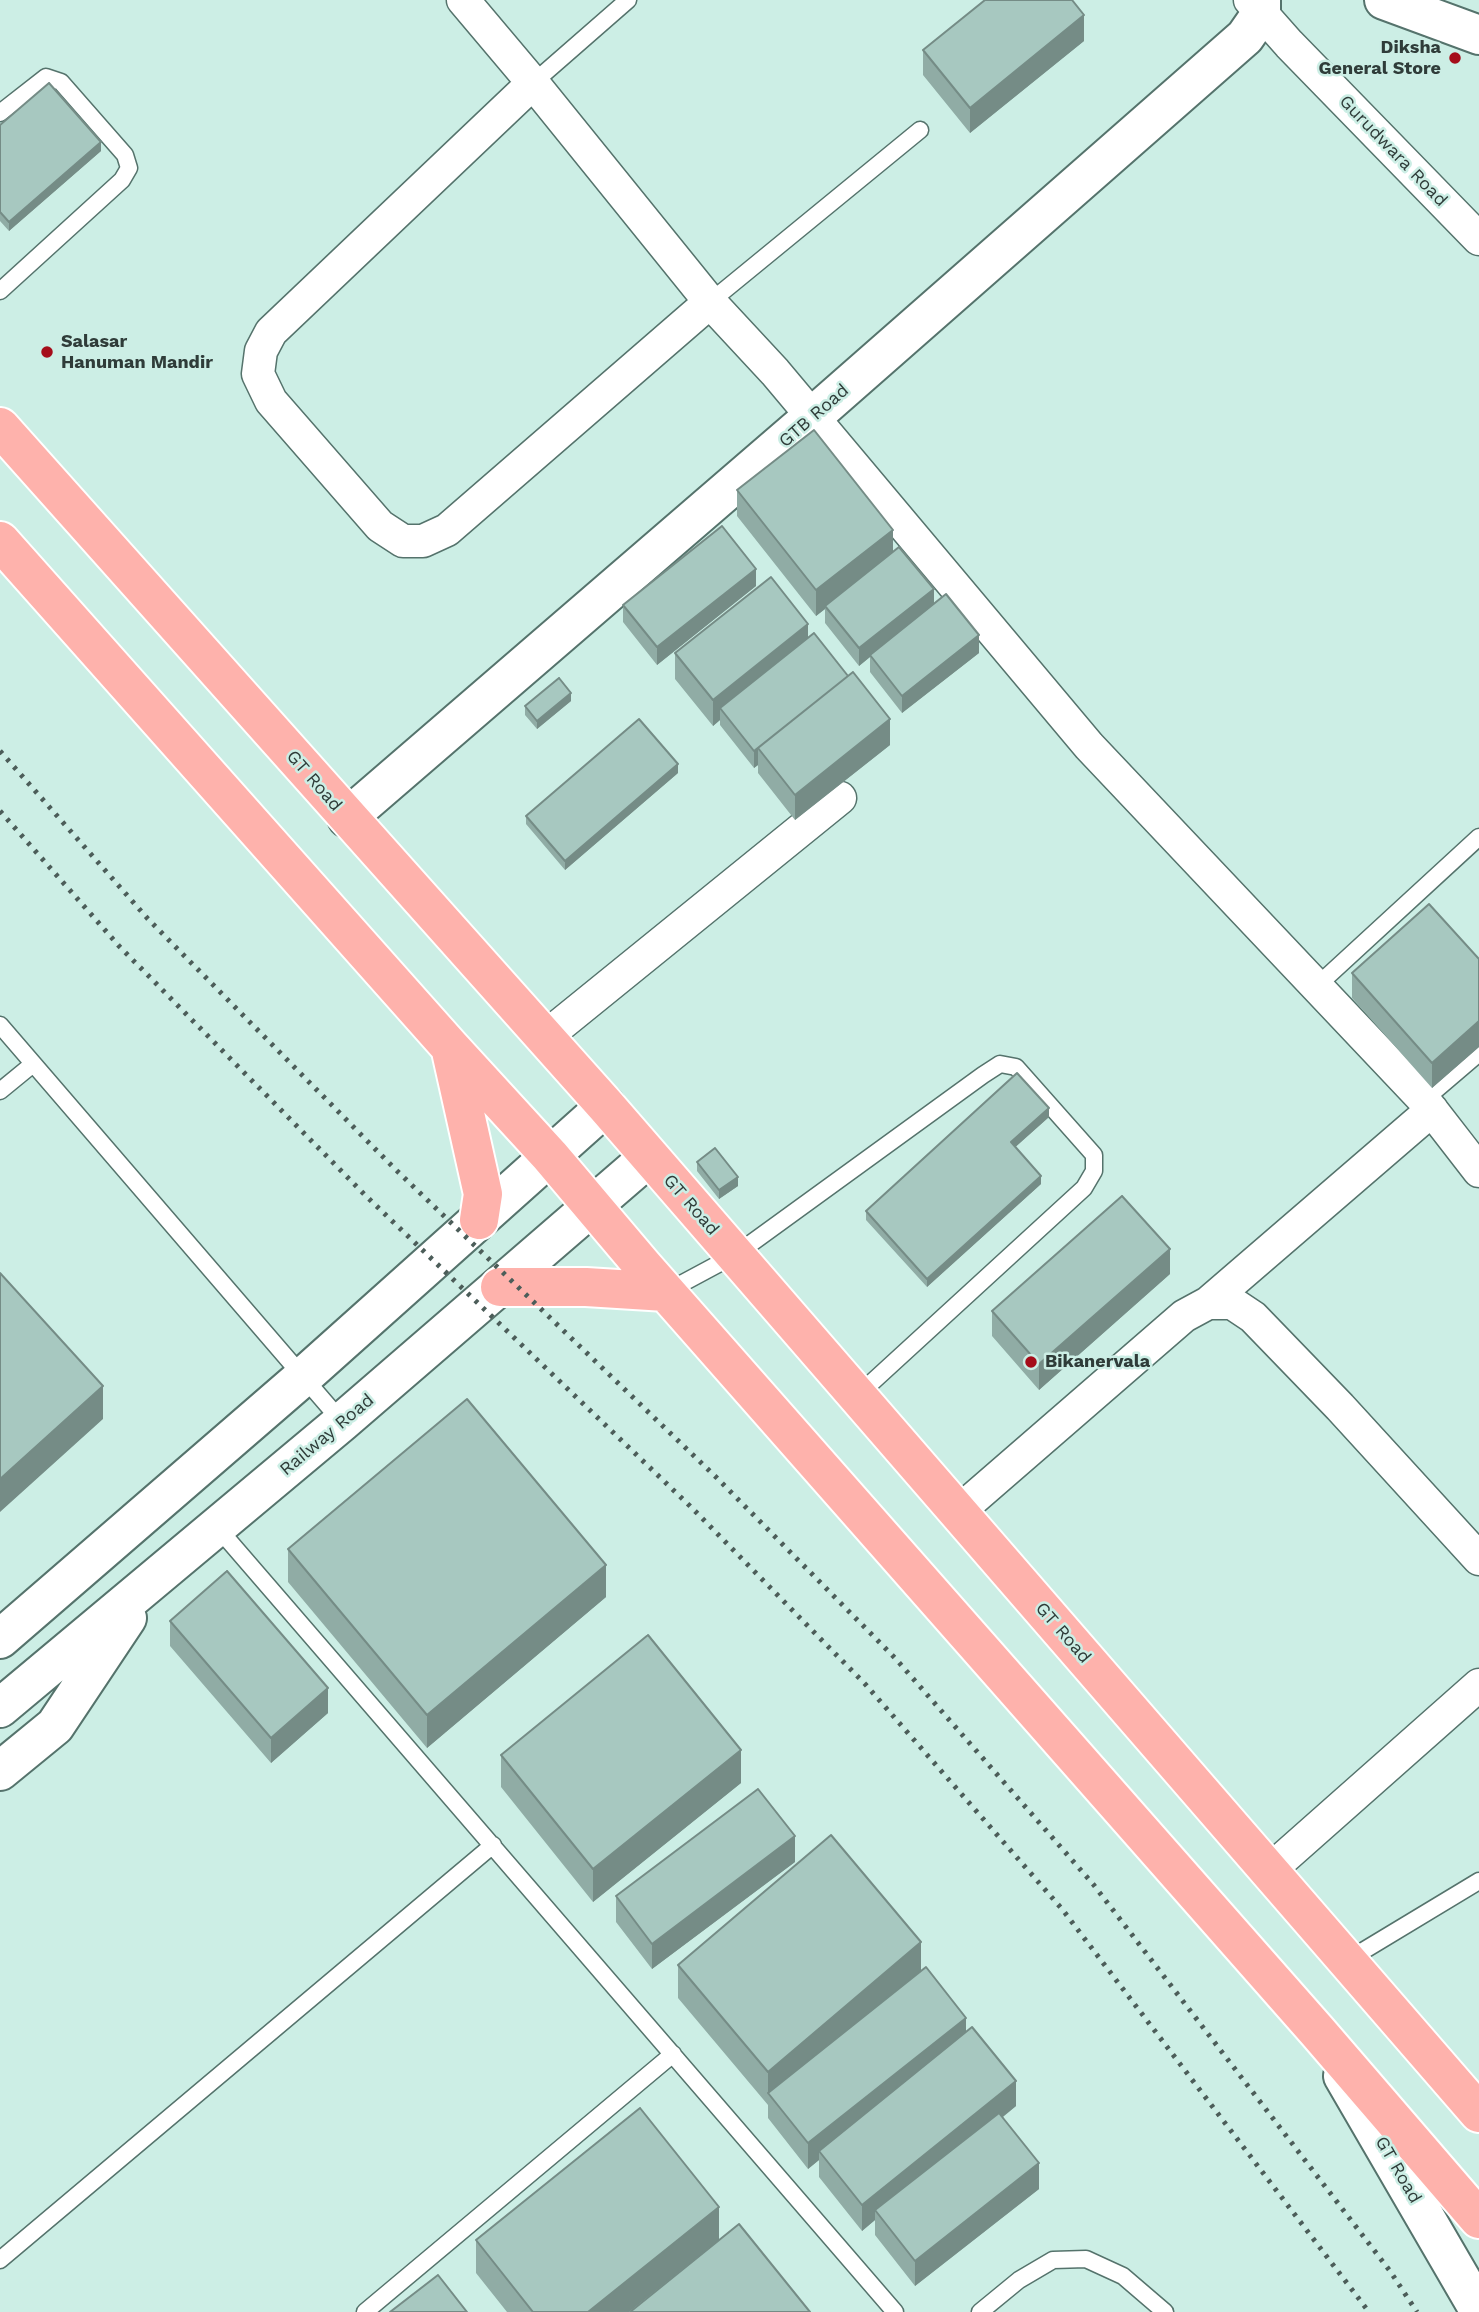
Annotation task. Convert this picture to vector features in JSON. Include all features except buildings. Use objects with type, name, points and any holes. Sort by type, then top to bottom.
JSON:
[{"type":"highway","name":"GT Road","points":[[0,427],[606,1106],[1479,2113]]},
{"type":"highway","name":"GT Road","points":[[0,541],[550,1156],[666,1292],[1317,2031],[1479,2220]]},
{"type":"highway","points":[[450,1047],[482,1194],[479,1220]]},
{"type":"highway","points":[[500,1287],[586,1287],[666,1292]]},
{"type":"street","points":[[463,0],[710,302],[775,372],[1089,746],[1318,985],[1428,1105],[1479,1171]]},
{"type":"street","points":[[1384,0],[1479,35]]},
{"type":"street","name":"Gurudwara Road","points":[[1257,4],[1479,239]]},
{"type":"street","name":"GTB Road","points":[[347,818],[812,417],[1245,37],[1257,4]]},
{"type":"street","points":[[533,83],[271,332],[261,351],[258,374],[271,401],[380,526],[403,541],[423,541],[447,530],[710,302]]},
{"type":"street","points":[[544,1038],[840,799]]},
{"type":"street","points":[[958,1512],[1184,1316],[1208,1303],[1428,1105]]},
{"type":"street","points":[[0,1639],[303,1377],[606,1106]]},
{"type":"street","name":"Railway Road","points":[[0,1708],[342,1422],[649,1157]]},
{"type":"street","points":[[1208,1303],[1232,1303],[1253,1317],[1340,1407],[1479,1559]]},
{"type":"street","points":[[0,1607],[113,1542]]},
{"type":"street","points":[[0,1771],[55,1726],[152,1582]]},
{"type":"street","points":[[1270,1871],[1479,1685]]},
{"type":"street","name":"GT Road","points":[[1373,1989],[1479,2094]]},
{"type":"street","name":"GT Road","points":[[1317,2031],[1479,2310]]},
{"type":"lane","points":[[533,83],[628,0]]},
{"type":"lane","points":[[0,113],[46,77],[61,82],[125,155],[130,167],[122,180],[0,291]]},
{"type":"lane","points":[[710,302],[920,130]]},
{"type":"lane","points":[[1318,985],[1479,836]]},
{"type":"lane","points":[[0,1025],[342,1422]]},
{"type":"lane","points":[[1428,1105],[1479,1053]]},
{"type":"lane","points":[[0,1091],[33,1064]]},
{"type":"lane","points":[[666,1292],[735,1255],[1000,1064],[1016,1068],[1094,1155],[1094,1171],[1084,1188],[858,1396]]},
{"type":"lane","points":[[217,1527],[895,2312]]},
{"type":"lane","points":[[0,2260],[493,1845]]},
{"type":"lane","points":[[1348,1960],[1479,1881]]},
{"type":"lane","points":[[365,2312],[673,2054]]},
{"type":"lane","points":[[980,2312],[1019,2280],[1053,2260],[1086,2259],[1123,2276],[1165,2312]]},
{"type":"railway","points":[[0,751],[148,919],[394,1168],[717,1478],[895,1658],[1093,1884],[1390,2271],[1417,2312]]},
{"type":"railway","points":[[0,811],[119,946],[366,1196],[690,1506],[866,1685],[1062,1909],[1369,2312]]},
{"type":"place","name":"Diksha General Store","points":[[1455,58]]},
{"type":"place","name":"Salasar Hanuman Mandir","points":[[47,352]]},
{"type":"place","name":"Bikanervala","points":[[1031,1362]]}]
